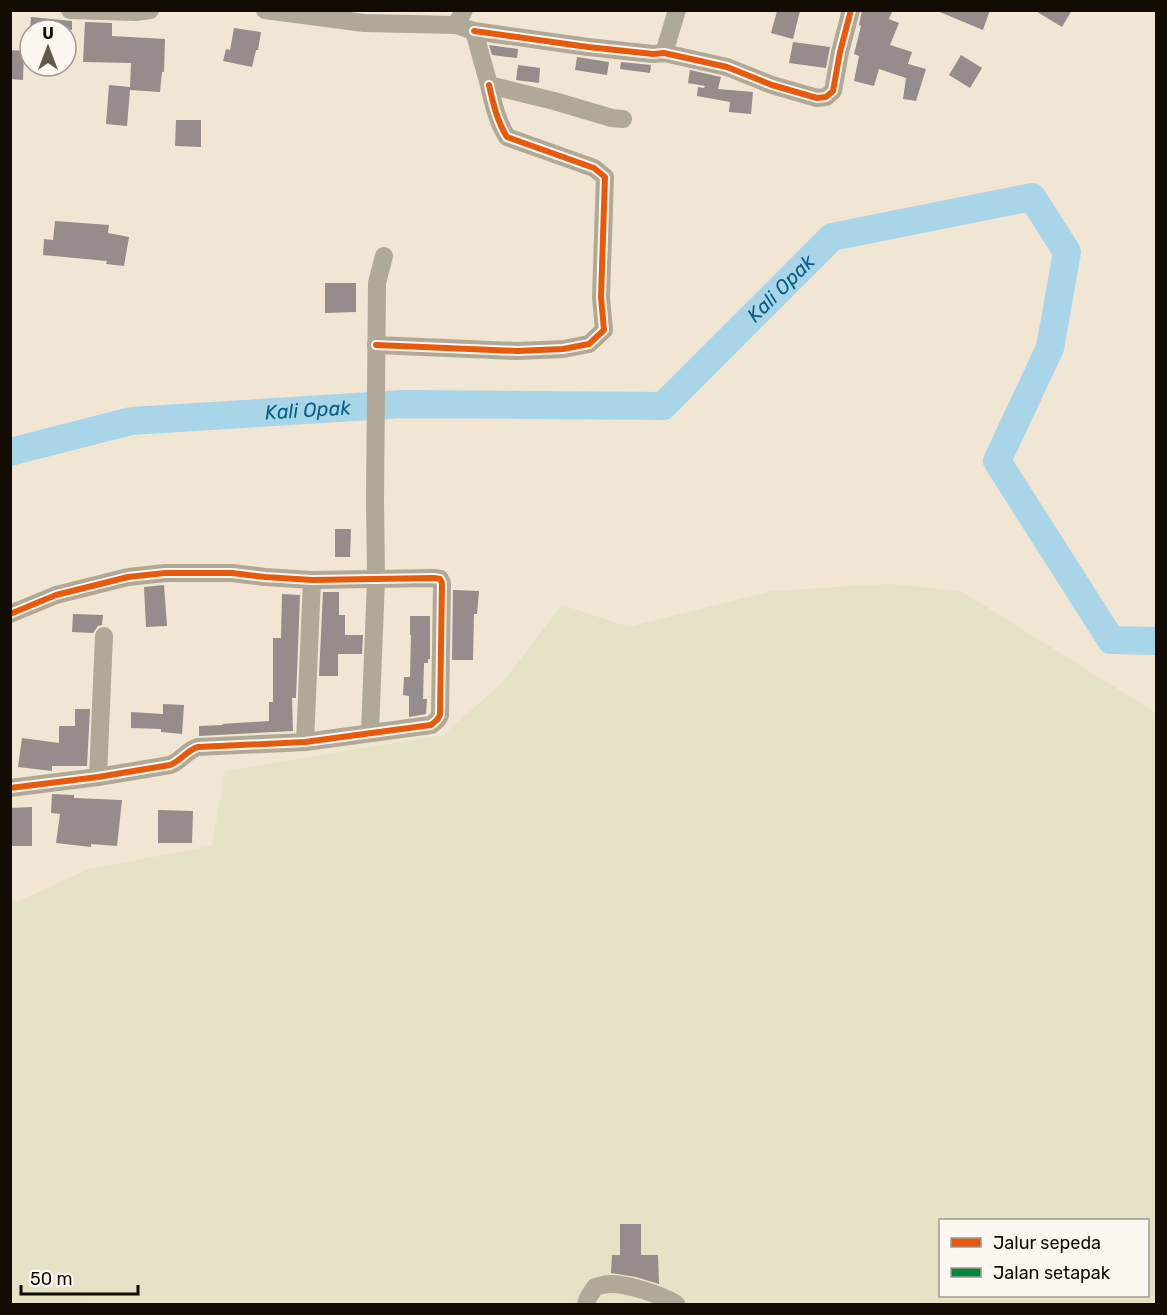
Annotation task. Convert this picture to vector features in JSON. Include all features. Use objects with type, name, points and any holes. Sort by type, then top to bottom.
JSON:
[{"type":"street","points":[[70,10],[136,12],[150,10]]},
{"type":"street","points":[[266,10],[364,22],[460,18],[474,31],[497,115],[507,137],[594,168],[605,177],[601,297],[604,330],[589,344],[563,349],[517,351],[376,345]]},
{"type":"street","points":[[664,53],[677,10]]},
{"type":"street","points":[[474,31],[588,47],[652,54],[664,53],[727,67],[772,85],[817,98],[833,91],[851,10]]},
{"type":"street","points":[[489,85],[623,119]]},
{"type":"street","points":[[369,732],[376,579],[377,283],[384,256]]},
{"type":"street","points":[[10,614],[56,595],[128,577],[165,573],[204,572],[312,580],[434,578],[440,579],[442,583],[440,715],[431,725],[305,742],[198,747],[192,748],[176,763],[170,765],[10,788]]},
{"type":"street","points":[[305,742],[312,580]]},
{"type":"street","points":[[98,777],[104,636]]},
{"type":"street","points":[[586,1305],[595,1287],[609,1283],[663,1297],[676,1305]]},
{"type":"shaded area","points":[[889,584],[961,591],[1156,713],[1156,1304],[11,1304],[10,905],[89,869],[212,846],[225,771],[443,735],[502,683],[562,605],[629,627],[772,591]]},
{"type":"building","points":[[862,10],[893,10],[889,19],[899,23],[890,45],[912,52],[908,64],[926,69],[916,101],[903,99],[906,78],[879,69],[874,86],[854,81],[859,56],[854,54],[861,26],[859,25]]},
{"type":"building","points":[[935,10],[990,10],[983,30]]},
{"type":"building","points":[[1034,10],[1072,10],[1062,27]]},
{"type":"building","points":[[777,11],[800,11],[793,39],[771,33]]},
{"type":"building","points":[[85,22],[112,23],[112,36],[165,39],[164,72],[162,72],[160,92],[130,90],[127,126],[106,124],[109,85],[130,87],[131,63],[83,62]]},
{"type":"building","points":[[234,28],[261,32],[252,67],[223,61],[226,49],[230,50]]},
{"type":"building","points":[[793,42],[830,47],[826,68],[789,63]]},
{"type":"building","points":[[489,45],[518,49],[517,58],[492,55]]},
{"type":"building","points":[[10,50],[18,51],[18,78],[23,78],[23,80],[10,79]]},
{"type":"building","points":[[961,55],[982,68],[970,88],[949,75]]},
{"type":"building","points":[[577,57],[609,62],[607,75],[575,70]]},
{"type":"building","points":[[621,62],[651,65],[650,73],[620,69]]},
{"type":"building","points":[[518,65],[540,68],[539,83],[516,80]]},
{"type":"building","points":[[690,70],[721,77],[718,89],[753,92],[751,114],[729,112],[730,102],[697,96],[698,87],[704,88],[705,86],[688,83]]},
{"type":"building","points":[[176,120],[201,120],[201,147],[175,146]]},
{"type":"building","points":[[55,221],[109,225],[108,233],[129,237],[124,266],[106,264],[107,261],[43,255],[44,239],[53,240]]},
{"type":"building","points":[[325,283],[356,283],[356,312],[325,313]]},
{"type":"building","points":[[335,529],[351,529],[350,557],[335,557]]},
{"type":"building","points":[[164,585],[167,626],[146,627],[144,587]]},
{"type":"building","points":[[453,590],[479,591],[477,614],[474,614],[473,660],[452,660]]},
{"type":"building","points":[[323,592],[339,592],[339,615],[345,615],[345,635],[363,635],[362,654],[338,654],[338,676],[319,676]]},
{"type":"building","points":[[282,594],[300,595],[296,698],[292,698],[293,731],[199,736],[199,726],[269,721],[269,702],[273,702],[273,638],[281,638]]},
{"type":"building","points":[[73,614],[103,615],[102,625],[98,626],[93,633],[72,632]]},
{"type":"building","points":[[410,616],[430,616],[430,659],[428,663],[424,663],[423,699],[427,699],[426,714],[409,717],[409,696],[403,695],[404,677],[410,677]]},
{"type":"building","points":[[163,704],[184,705],[182,734],[161,732],[161,729],[131,728],[131,712],[163,714]]},
{"type":"building","points":[[75,709],[90,709],[87,766],[52,766],[52,771],[18,767],[22,738],[59,743],[59,726],[75,726]]},
{"type":"building","points":[[52,794],[74,795],[74,798],[122,800],[117,846],[91,844],[91,847],[56,843],[60,814],[51,813]]},
{"type":"building","points":[[32,807],[32,846],[10,846],[10,808]]},
{"type":"building","points":[[158,810],[193,811],[192,843],[158,843]]},
{"type":"building","points":[[620,1224],[641,1224],[641,1255],[658,1255],[659,1284],[611,1273],[612,1255],[620,1255]]},
{"type":"waterway","name":"Kali Opak","points":[[10,452],[131,421],[403,404],[663,406],[832,237],[1032,197],[1067,252],[1050,348],[997,461],[1111,640],[1156,641]]},
{"type":"cycle path","points":[[474,31],[588,47],[653,54],[664,53],[727,67],[772,85],[817,98],[826,97],[833,91],[851,10]]},
{"type":"cycle path","points":[[376,345],[517,351],[563,349],[589,344],[604,330],[601,297],[605,177],[594,168],[507,137],[498,118],[489,85]]},
{"type":"cycle path","points":[[10,614],[56,595],[128,577],[165,573],[232,573],[312,580],[434,578],[440,579],[442,583],[440,715],[431,725],[305,742],[198,747],[170,765],[10,788]]}]
